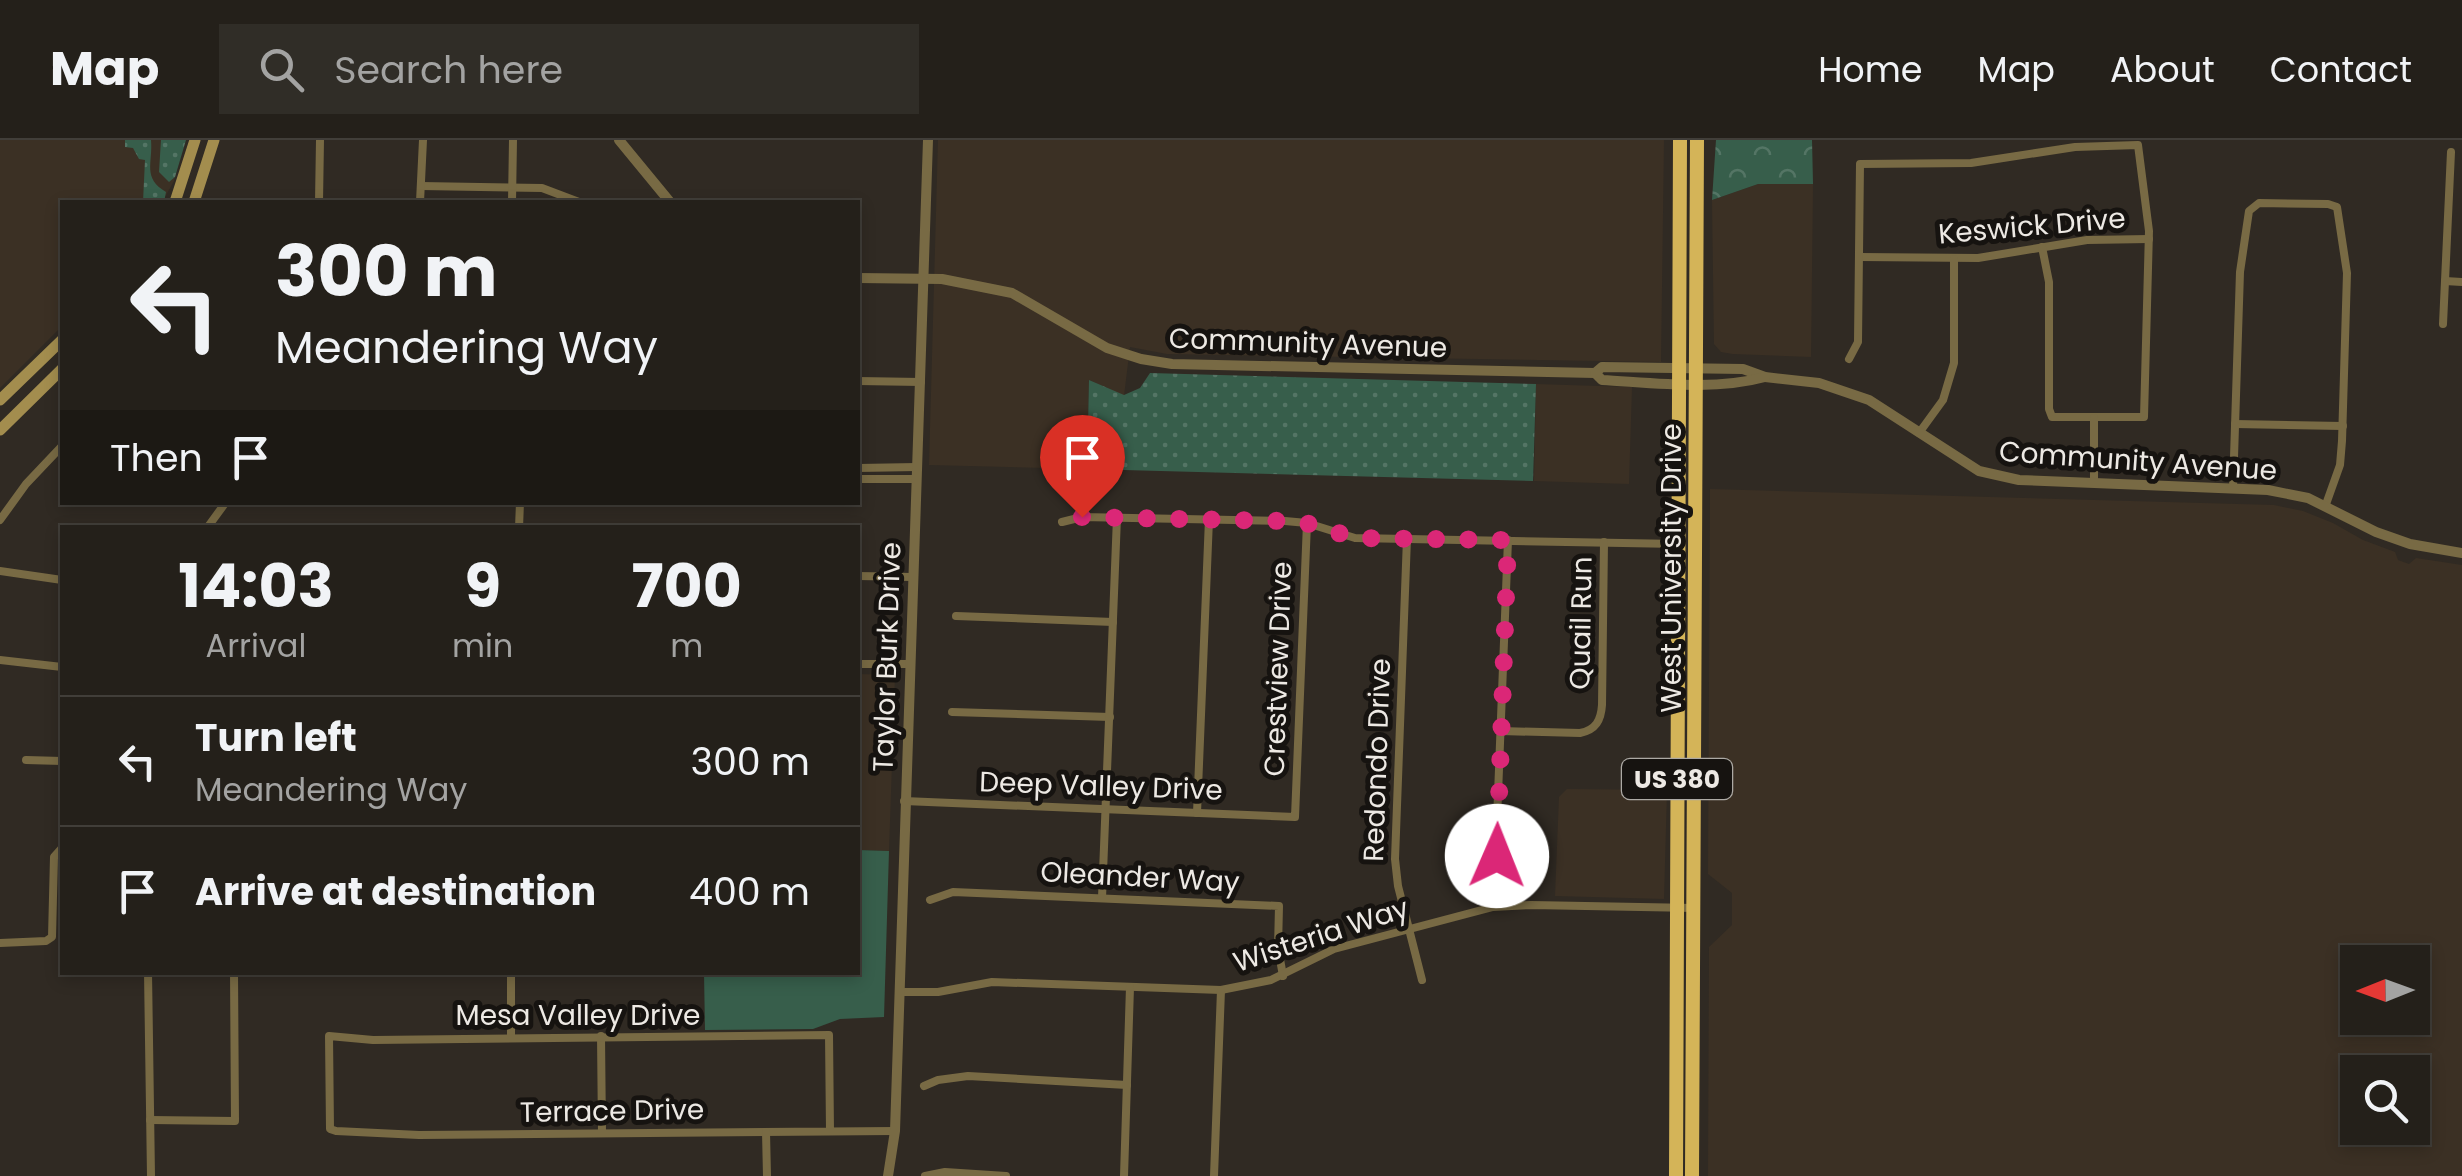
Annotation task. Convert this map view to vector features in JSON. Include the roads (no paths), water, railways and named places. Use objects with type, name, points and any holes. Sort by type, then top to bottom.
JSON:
[{"type":"highway","name":"West University Drive","points":[[1676,1176],[1680,140]]},
{"type":"highway","name":"West University Drive","points":[[1692,1176],[1697,140]]},
{"type":"main road","points":[[177,199],[196,140]]},
{"type":"main road","points":[[196,200],[214,140]]},
{"type":"main road","points":[[0,400],[60,342]]},
{"type":"main road","points":[[36,366],[50,380]]},
{"type":"main road","points":[[0,430],[60,370]]},
{"type":"street","points":[[319,200],[320,140]]},
{"type":"street","points":[[420,200],[423,140]]},
{"type":"street","points":[[512,200],[514,140]]},
{"type":"street","points":[[619,140],[668,200]]},
{"type":"street","name":"Taylor Burk Drive","points":[[888,1176],[895,1131],[928,140]]},
{"type":"street","points":[[1848,360],[1858,342],[1860,164],[1971,164],[2075,147],[2138,145],[2149,239],[2144,417],[2052,418],[2049,282],[2042,247]]},
{"type":"street","points":[[2443,324],[2451,152]]},
{"type":"street","points":[[421,186],[542,188],[574,200]]},
{"type":"street","points":[[2450,196],[2462,196]]},
{"type":"street","points":[[2233,488],[2240,272],[2252,205],[2337,206],[2347,274],[2342,426],[2340,465],[2325,507]]},
{"type":"street","name":"Keswick Drive","points":[[1860,257],[1978,258],[2087,240],[2149,239]]},
{"type":"street","points":[[1919,433],[1943,400],[1954,363],[1954,258]]},
{"type":"street","name":"Community Avenue","points":[[860,278],[980,284],[1012,293],[1107,348],[1172,364],[1595,373],[1602,380],[1696,376],[1744,369],[1764,377],[1819,383],[1869,400],[1979,471],[2019,480],[2281,493],[2308,498],[2399,540],[2462,553]]},
{"type":"street","points":[[2445,282],[2462,282]]},
{"type":"street","points":[[860,381],[920,382]]},
{"type":"street","points":[[2094,418],[2094,482]]},
{"type":"street","points":[[2235,424],[2342,426]]},
{"type":"street","points":[[0,520],[26,484],[60,448]]},
{"type":"street","points":[[860,468],[917,466]]},
{"type":"street","points":[[860,479],[917,479]]},
{"type":"street","points":[[1062,522],[1082,517],[1306,523],[1350,538],[1696,544]]},
{"type":"street","points":[[1102,898],[1117,518]]},
{"type":"street","points":[[1197,812],[1209,520]]},
{"type":"street","name":"Crestview Drive","points":[[1295,817],[1306,523]]},
{"type":"street","name":"Redondo Drive","points":[[1407,538],[1394,852],[1398,886],[1422,980]]},
{"type":"street","points":[[1502,906],[1496,845],[1508,540]]},
{"type":"street","name":"Quail Run","points":[[1501,730],[1580,733],[1597,724],[1602,705],[1604,542]]},
{"type":"street","points":[[0,572],[60,580]]},
{"type":"street","points":[[860,576],[912,576]]},
{"type":"street","points":[[956,616],[1114,622]]},
{"type":"street","points":[[0,660],[60,667]]},
{"type":"street","points":[[860,664],[909,664]]},
{"type":"street","points":[[952,712],[1110,718]]},
{"type":"street","points":[[26,760],[60,760]]},
{"type":"street","name":"Deep Valley Drive","points":[[904,801],[1295,817]]},
{"type":"street","points":[[0,942],[46,941],[52,936],[54,857],[60,849]]},
{"type":"street","name":"Oleander Way","points":[[930,900],[953,892],[1279,906],[1278,948],[1283,976]]},
{"type":"street","name":"Wisteria Way","points":[[899,992],[938,992],[992,982],[1221,990],[1283,976],[1334,949],[1502,906],[1695,908]]},
{"type":"street","points":[[148,975],[151,1176]]},
{"type":"street","points":[[150,1120],[235,1121],[234,975]]},
{"type":"street","points":[[511,975],[511,1036]]},
{"type":"street","points":[[1124,1176],[1130,987]]},
{"type":"street","points":[[1214,1176],[1221,990]]},
{"type":"street","name":"Mesa Valley Drive","points":[[330,1128],[329,1036],[372,1040],[829,1036],[830,1131]]},
{"type":"street","points":[[602,1036],[602,1133]]},
{"type":"street","points":[[924,1086],[961,1076],[1127,1085]]},
{"type":"street","name":"Terrace Drive","points":[[330,1128],[419,1135],[895,1131]]},
{"type":"street","points":[[766,1132],[767,1176]]},
{"type":"street","points":[[924,1176],[944,1172],[1006,1176]]}]
